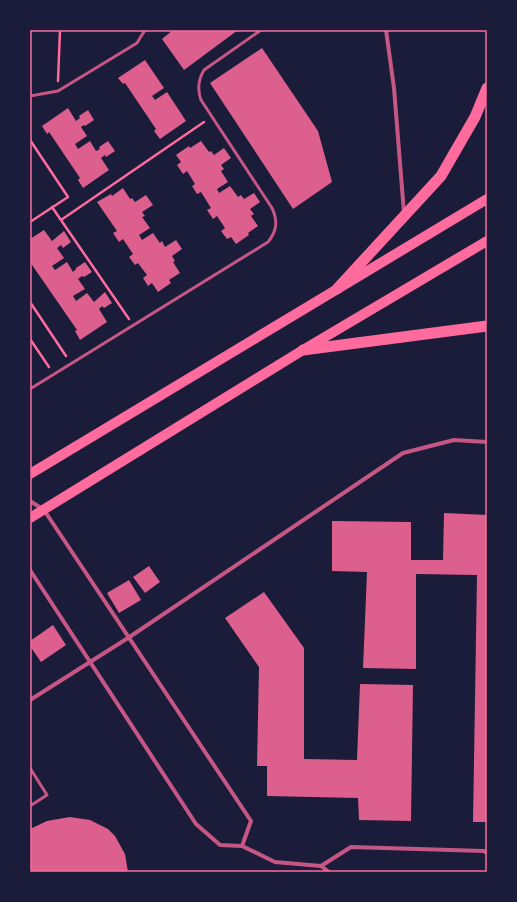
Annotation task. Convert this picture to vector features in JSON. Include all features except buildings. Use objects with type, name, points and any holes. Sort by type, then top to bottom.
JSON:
[{"type":"highway","points":[[337,289],[441,176],[475,117],[487,88]]},
{"type":"highway","points":[[303,350],[487,326]]},
{"type":"main road","points":[[30,474],[487,199]]},
{"type":"main road","points":[[30,518],[303,350],[487,241]]},
{"type":"street","points":[[386,30],[394,88],[404,216]]},
{"type":"street","points":[[30,700],[128,638],[403,453],[454,440],[487,442]]},
{"type":"street","points":[[30,501],[44,510],[250,822],[242,846]]},
{"type":"street","points":[[30,570],[196,824],[220,845],[242,846],[275,862],[321,866],[329,872]]},
{"type":"street","points":[[321,866],[351,847],[484,851],[487,853]]},
{"type":"lane","points":[[30,96],[58,91],[137,44],[145,30]]},
{"type":"lane","points":[[30,389],[268,242],[276,230],[276,219],[272,208],[200,100],[198,93],[198,85],[204,70],[261,30]]},
{"type":"lane","points":[[30,768],[47,795],[30,806]]},
{"type":"path","points":[[58,91],[60,30]]},
{"type":"path","points":[[61,220],[211,116]]},
{"type":"path","points":[[30,140],[68,197],[30,222]]},
{"type":"path","points":[[52,207],[134,326]]},
{"type":"path","points":[[30,302],[71,364]]},
{"type":"path","points":[[30,339],[54,374]]}]
